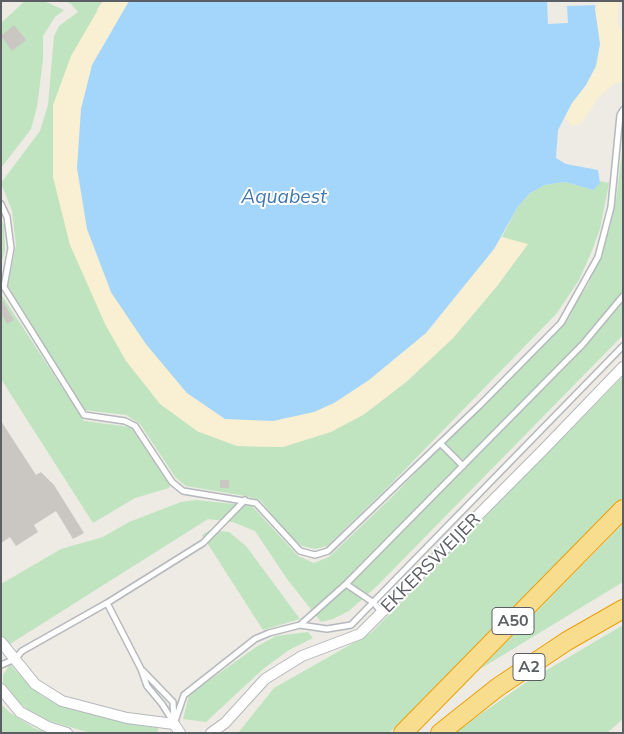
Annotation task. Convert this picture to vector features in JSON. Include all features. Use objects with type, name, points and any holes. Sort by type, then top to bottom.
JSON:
[{"type":"highway","name":"A50","points":[[403,733],[623,509]]},
{"type":"highway","name":"A2","points":[[440,733],[498,687],[566,641],[623,609]]},
{"type":"street","name":"EKKERSWEIJER","points":[[214,731],[265,679],[302,656],[360,634],[623,367]]},
{"type":"street","points":[[1,642],[35,684],[62,701],[127,718],[177,728]]},
{"type":"street","points":[[1,689],[20,712],[32,720],[67,733]]},
{"type":"lane","points":[[1,204],[7,217],[10,248],[2,287],[84,415],[125,421],[135,426],[172,482],[183,491],[256,503],[300,551],[315,555],[328,551],[561,323],[598,257],[611,207],[620,115],[623,110]]},
{"type":"lane","points":[[616,154],[623,154]]},
{"type":"lane","points":[[300,625],[346,584],[583,344],[623,296]]},
{"type":"lane","points":[[177,728],[184,695],[255,639],[269,633],[300,625],[327,630],[351,625],[623,346]]},
{"type":"lane","points":[[440,443],[463,466]]},
{"type":"lane","points":[[1,665],[106,603],[203,542],[245,500]]},
{"type":"lane","points":[[346,584],[374,603],[382,613]]},
{"type":"lane","points":[[106,603],[141,669],[147,686],[162,704],[177,728]]},
{"type":"lane","points":[[141,669],[173,702],[177,728]]},
{"type":"green space","points":[[25,1],[44,1],[64,10],[55,17],[43,36],[43,59],[37,107],[31,129],[1,168],[1,23]]},
{"type":"green space","points":[[65,1],[103,1],[97,9],[197,431],[237,446],[283,447],[363,415],[406,382],[453,338],[497,286],[527,245],[502,237],[517,208],[530,193],[545,185],[565,182],[593,190],[599,181],[609,183],[600,229],[591,253],[579,280],[557,313],[387,488],[327,546],[315,549],[302,546],[286,532],[260,500],[186,486],[176,478],[140,424],[126,415],[84,410],[8,286],[16,245],[12,211],[1,183],[40,131],[48,105],[54,36],[59,26],[78,12],[71,4]]},
{"type":"green space","points":[[623,144],[623,335],[378,585],[349,611],[333,619],[321,622],[287,579],[255,531],[233,522],[208,519],[10,644],[1,635],[1,584],[61,549],[103,537],[129,522],[181,502],[196,500],[252,506],[298,556],[314,563],[329,557],[394,495],[565,318],[588,285],[609,231],[616,200]]},
{"type":"green space","points":[[1,219],[4,225],[5,250],[1,265]]},
{"type":"green space","points":[[1,294],[84,421],[131,427],[170,486],[169,488],[135,498],[93,523],[1,379]]},
{"type":"green space","points":[[623,376],[623,497],[389,733],[238,733],[274,688],[371,633]]},
{"type":"green space","points":[[623,524],[623,582],[480,669]]},
{"type":"green space","points":[[210,530],[229,532],[246,546],[300,619],[263,630],[202,535]]},
{"type":"green space","points":[[623,625],[623,719],[607,733],[454,733],[525,683]]},
{"type":"green space","points":[[308,632],[313,638],[289,650],[263,669],[206,722],[183,719],[189,695],[256,647],[276,636]]},
{"type":"green space","points":[[10,664],[42,696],[62,706],[125,723],[158,728],[158,733],[90,733],[36,717],[13,697],[3,683],[3,675]]},
{"type":"green space","points":[[1,704],[9,712],[36,729],[52,733],[1,733]]},
{"type":"sand","points":[[103,1],[129,1],[93,65],[111,292],[146,344],[187,393],[334,403],[369,380],[426,333],[502,237],[528,244],[497,286],[453,338],[406,382],[363,415],[331,432],[283,447],[238,446],[197,431],[160,404],[126,361],[105,324],[70,245],[53,177],[53,105],[71,56]]},
{"type":"sand","points":[[597,1],[619,1],[617,21],[620,30],[623,29],[623,81],[614,84],[599,97],[582,123],[573,126],[564,118],[572,103],[586,85],[600,44],[595,9]]},
{"type":"water","name":"Aquabest","points":[[129,1],[596,1],[595,9],[600,44],[596,66],[586,85],[572,103],[558,130],[556,158],[566,164],[598,170],[600,183],[593,190],[565,182],[545,185],[530,193],[517,208],[494,249],[426,333],[369,380],[334,403],[314,412],[273,421],[225,419],[187,393],[146,344],[111,292],[87,229],[77,168],[81,109],[92,65]]},
{"type":"pier","points":[[547,1],[599,1],[599,5],[567,6],[568,23],[548,24]]},
{"type":"building","points":[[14,25],[26,40],[12,51],[1,36]]},
{"type":"building","points":[[1,298],[14,320],[7,324],[1,314]]},
{"type":"building","points":[[1,421],[36,475],[41,472],[54,485],[84,533],[73,539],[56,511],[34,525],[38,532],[16,546],[10,537],[1,543]]},
{"type":"building","points":[[220,480],[229,480],[229,488],[220,488]]}]
